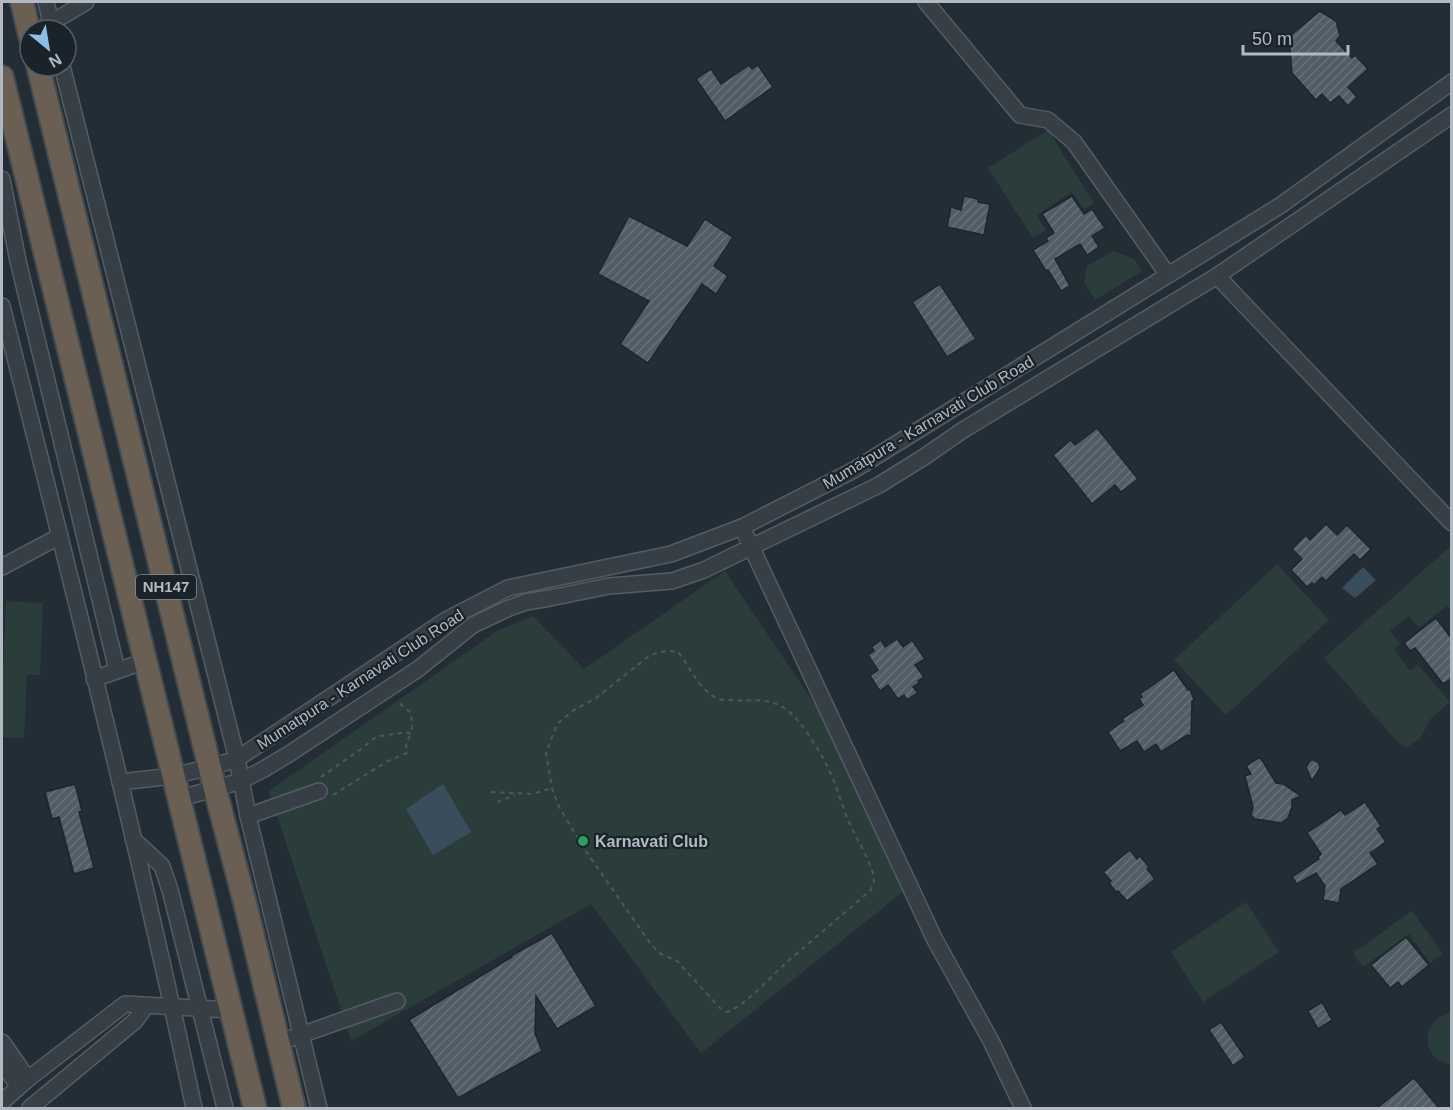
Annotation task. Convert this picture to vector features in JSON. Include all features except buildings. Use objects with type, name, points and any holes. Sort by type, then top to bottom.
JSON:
[{"type":"highway","points":[[22,2],[26,18]]},
{"type":"highway","name":"NH147","points":[[41,78],[294,1108]]},
{"type":"highway","name":"NH147","points":[[2,83],[255,1108]]},
{"type":"street","points":[[46,2],[47,18]]},
{"type":"street","points":[[62,18],[86,2]]},
{"type":"street","points":[[926,2],[1020,115],[1048,120],[1074,142],[1168,275]]},
{"type":"street","points":[[65,78],[237,759],[248,816],[319,1108]]},
{"type":"street","name":"Mumatpura - Karnavati Club Road","points":[[213,778],[237,759],[446,620],[508,588],[670,554],[742,527],[854,470],[1281,205],[1452,82]]},
{"type":"street","name":"Mumatpura - Karnavati Club Road","points":[[213,778],[241,782],[289,754],[418,669],[472,625],[509,608],[526,602],[609,586],[672,581],[704,570],[879,485],[963,430],[1217,276],[1452,115]]},
{"type":"street","points":[[2,179],[18,261],[117,670]]},
{"type":"street","points":[[1217,276],[1452,522]]},
{"type":"street","points":[[2,306],[120,782],[173,1007],[194,1108]]},
{"type":"street","points":[[742,527],[935,940],[991,1041],[1023,1108]]},
{"type":"street","points":[[2,567],[60,536]]},
{"type":"street","points":[[94,678],[145,661]]},
{"type":"street","points":[[120,782],[173,777],[213,778]]},
{"type":"street","points":[[178,798],[213,778]]},
{"type":"street","points":[[248,816],[326,793]]},
{"type":"street","points":[[133,839],[162,866],[225,1108]]},
{"type":"street","points":[[278,1043],[397,1001]]},
{"type":"street","points":[[2,1102],[125,1004],[230,1010]]},
{"type":"street","points":[[30,1108],[135,1021],[146,1006]]},
{"type":"street","points":[[2,1042],[23,1083]]},
{"type":"street","points":[[2,1063],[23,1083]]},
{"type":"path","points":[[659,652],[678,652],[699,683],[716,698],[733,701],[774,702],[789,711],[804,727],[831,774],[849,823],[872,871],[874,880],[871,890],[748,998],[735,1009],[727,1012],[720,1008],[677,961],[659,953],[650,943],[583,847],[558,805],[552,788],[546,753],[557,724],[573,710],[596,698],[649,656],[659,652]]},
{"type":"path","points":[[397,701],[411,712],[412,726],[411,734],[406,743],[407,753],[326,793],[321,777],[376,736],[406,732],[411,734]]},
{"type":"path","points":[[491,792],[532,794],[552,788]]},
{"type":"path","points":[[497,802],[518,794]]},
{"type":"shaded area","points":[[1048,130],[1094,203],[1084,209],[1072,192],[1037,215],[1046,230],[1033,238],[988,168]]},
{"type":"shaded area","points":[[1113,251],[1134,259],[1142,271],[1095,300],[1084,282],[1087,266]]},
{"type":"shaded area","points":[[1451,546],[1451,611],[1447,606],[1419,628],[1409,616],[1390,631],[1400,644],[1394,649],[1410,671],[1418,665],[1450,702],[1432,717],[1420,738],[1406,748],[1394,738],[1324,658]]},
{"type":"shaded area","points":[[1277,564],[1329,620],[1226,715],[1174,660]]},
{"type":"shaded area","name":"Karnavati Club","points":[[725,571],[822,715],[904,891],[701,1053],[591,904],[351,1041],[269,791],[497,631],[533,616],[584,669]]},
{"type":"shaded area","points":[[6,601],[43,603],[40,675],[27,675],[24,738],[2,737]]},
{"type":"shaded area","points":[[1246,902],[1279,952],[1203,1002],[1171,952]]},
{"type":"shaded area","points":[[1412,911],[1443,954],[1430,963],[1409,934],[1363,967],[1353,953]]},
{"type":"shaded area","points":[[1451,1013],[1452,1064],[1450,1065],[1435,1057],[1429,1048],[1428,1035],[1430,1028],[1438,1018]]},
{"type":"water","points":[[1363,567],[1376,580],[1355,598],[1342,588]]},
{"type":"water","points":[[443,784],[471,832],[433,855],[406,809]]},
{"type":"place","name":"Karnavati Club","points":[[583,841]]}]
